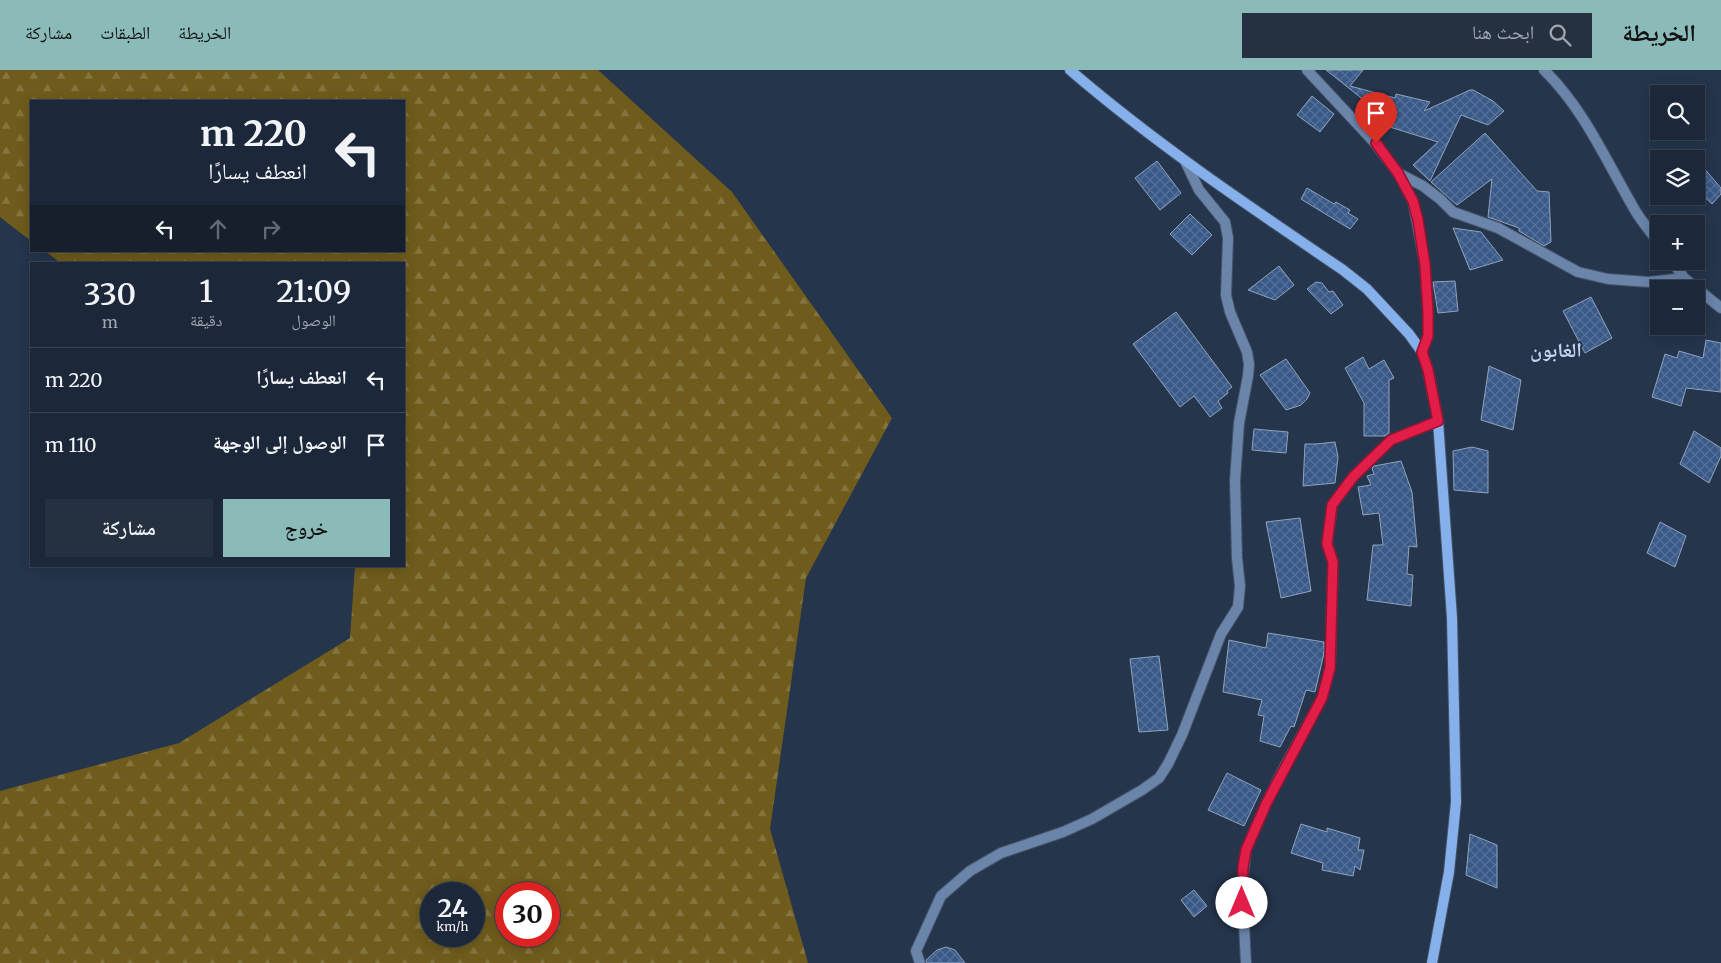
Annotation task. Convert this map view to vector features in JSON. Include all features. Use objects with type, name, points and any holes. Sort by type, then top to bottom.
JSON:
[{"type":"main road","points":[[1070,70],[1098,95],[1186,163],[1368,289],[1409,334],[1422,352],[1428,370],[1438,421],[1452,618],[1456,802],[1449,872],[1432,963]]},
{"type":"street","points":[[1307,70],[1376,143],[1398,173],[1413,201],[1425,265],[1428,312],[1428,336],[1422,352]]},
{"type":"street","points":[[1544,70],[1555,81],[1583,118],[1637,212],[1650,230]]},
{"type":"street","points":[[920,963],[916,951],[940,896],[970,871],[1001,853],[1063,832],[1092,819],[1159,778],[1182,735],[1221,634],[1238,607],[1240,586],[1237,558],[1235,481],[1239,423],[1249,364],[1247,352],[1230,312],[1226,295],[1228,238],[1225,222],[1199,190],[1186,163]]},
{"type":"street","points":[[1398,173],[1424,186],[1453,212],[1498,228],[1578,272],[1608,279],[1649,282],[1684,278]]},
{"type":"street","points":[[1678,270],[1684,278],[1721,308]]},
{"type":"street","points":[[1246,963],[1242,885],[1246,850],[1266,804],[1322,698],[1330,668],[1333,562],[1327,544],[1332,505],[1353,477],[1391,440],[1438,421]]},
{"type":"green space","points":[[0,70],[598,70],[732,192],[892,418],[806,578],[770,829],[808,963],[0,963],[0,791],[179,743],[350,638],[355,567],[405,567],[405,262],[59,262],[46,252],[405,252],[405,100],[30,100],[30,240],[0,217]]},
{"type":"building","points":[[1326,70],[1363,70],[1350,86],[1395,98],[1396,94],[1430,102],[1424,111],[1473,90],[1493,101],[1504,111],[1488,125],[1461,115],[1430,181],[1413,165],[1438,142],[1364,119],[1367,108],[1363,107],[1365,101]]},
{"type":"building","points":[[1312,96],[1334,114],[1320,132],[1297,115]]},
{"type":"building","points":[[1485,133],[1537,191],[1549,192],[1551,242],[1544,246],[1519,231],[1519,228],[1488,217],[1492,179],[1457,205],[1431,182]]},
{"type":"building","points":[[1157,161],[1181,193],[1160,210],[1135,178]]},
{"type":"building","points":[[1705,169],[1721,188],[1721,194],[1712,204],[1705,197]]},
{"type":"building","points":[[1307,188],[1334,204],[1336,202],[1350,210],[1348,213],[1358,219],[1350,229],[1301,199]]},
{"type":"building","points":[[1190,214],[1212,235],[1192,255],[1170,234]]},
{"type":"building","points":[[1453,228],[1481,232],[1503,260],[1470,270]]},
{"type":"building","points":[[1279,266],[1294,285],[1275,300],[1248,290]]},
{"type":"building","points":[[1455,281],[1458,311],[1438,313],[1433,282]]},
{"type":"building","points":[[1316,282],[1322,283],[1329,292],[1333,291],[1343,305],[1331,314],[1307,289]]},
{"type":"building","points":[[1591,297],[1612,338],[1585,353],[1563,311]]},
{"type":"building","points":[[1176,312],[1232,387],[1218,401],[1222,408],[1210,417],[1194,396],[1180,407],[1133,344]]},
{"type":"building","points":[[1706,340],[1721,343],[1721,392],[1686,388],[1681,406],[1652,397],[1665,354],[1677,358],[1679,351],[1703,358]]},
{"type":"building","points":[[1363,357],[1369,369],[1384,360],[1394,378],[1389,380],[1389,433],[1385,436],[1364,436],[1364,403],[1345,368]]},
{"type":"building","points":[[1286,359],[1310,393],[1301,405],[1286,410],[1260,375]]},
{"type":"building","points":[[1489,366],[1521,380],[1513,430],[1481,420]]},
{"type":"building","points":[[1254,429],[1288,432],[1286,453],[1252,450]]},
{"type":"building","points":[[1694,431],[1721,448],[1721,456],[1709,483],[1680,464]]},
{"type":"building","points":[[1335,442],[1338,457],[1335,483],[1303,486],[1305,444]]},
{"type":"building","points":[[1472,447],[1488,451],[1488,493],[1454,490],[1453,451]]},
{"type":"building","points":[[1401,461],[1412,492],[1417,547],[1409,546],[1407,574],[1413,575],[1411,606],[1367,600],[1373,545],[1383,545],[1379,513],[1363,515],[1358,487],[1371,485],[1367,476],[1374,474],[1372,468],[1374,466]]},
{"type":"building","points":[[1300,518],[1311,591],[1281,598],[1266,522]]},
{"type":"building","points":[[1660,522],[1686,536],[1675,567],[1647,553]]},
{"type":"building","points":[[1268,633],[1324,642],[1324,653],[1315,692],[1306,690],[1294,727],[1291,726],[1280,747],[1260,741],[1264,716],[1258,715],[1262,700],[1223,692],[1229,640],[1266,648]]},
{"type":"building","points":[[1159,656],[1168,730],[1139,732],[1130,659]]},
{"type":"building","points":[[1227,773],[1261,790],[1244,826],[1208,810]]},
{"type":"building","points":[[1301,824],[1327,832],[1327,828],[1360,838],[1358,850],[1364,850],[1360,870],[1355,866],[1353,876],[1322,870],[1323,863],[1291,853]]},
{"type":"building","points":[[1470,834],[1497,845],[1497,888],[1466,875]]},
{"type":"building","points":[[1194,890],[1207,906],[1194,917],[1181,900]]},
{"type":"building","points":[[946,947],[955,950],[965,963],[927,963],[926,960],[937,950]]},
{"type":"district","name":"الغابون","points":[[1556,350]]},
{"type":"route","points":[[1242,903],[1243,867],[1246,850],[1266,804],[1315,712],[1326,686],[1330,668],[1333,562],[1327,544],[1332,505],[1353,477],[1391,440],[1438,421],[1428,370],[1422,352],[1428,336],[1428,312],[1425,265],[1418,220],[1413,201],[1398,173],[1376,143]]}]
